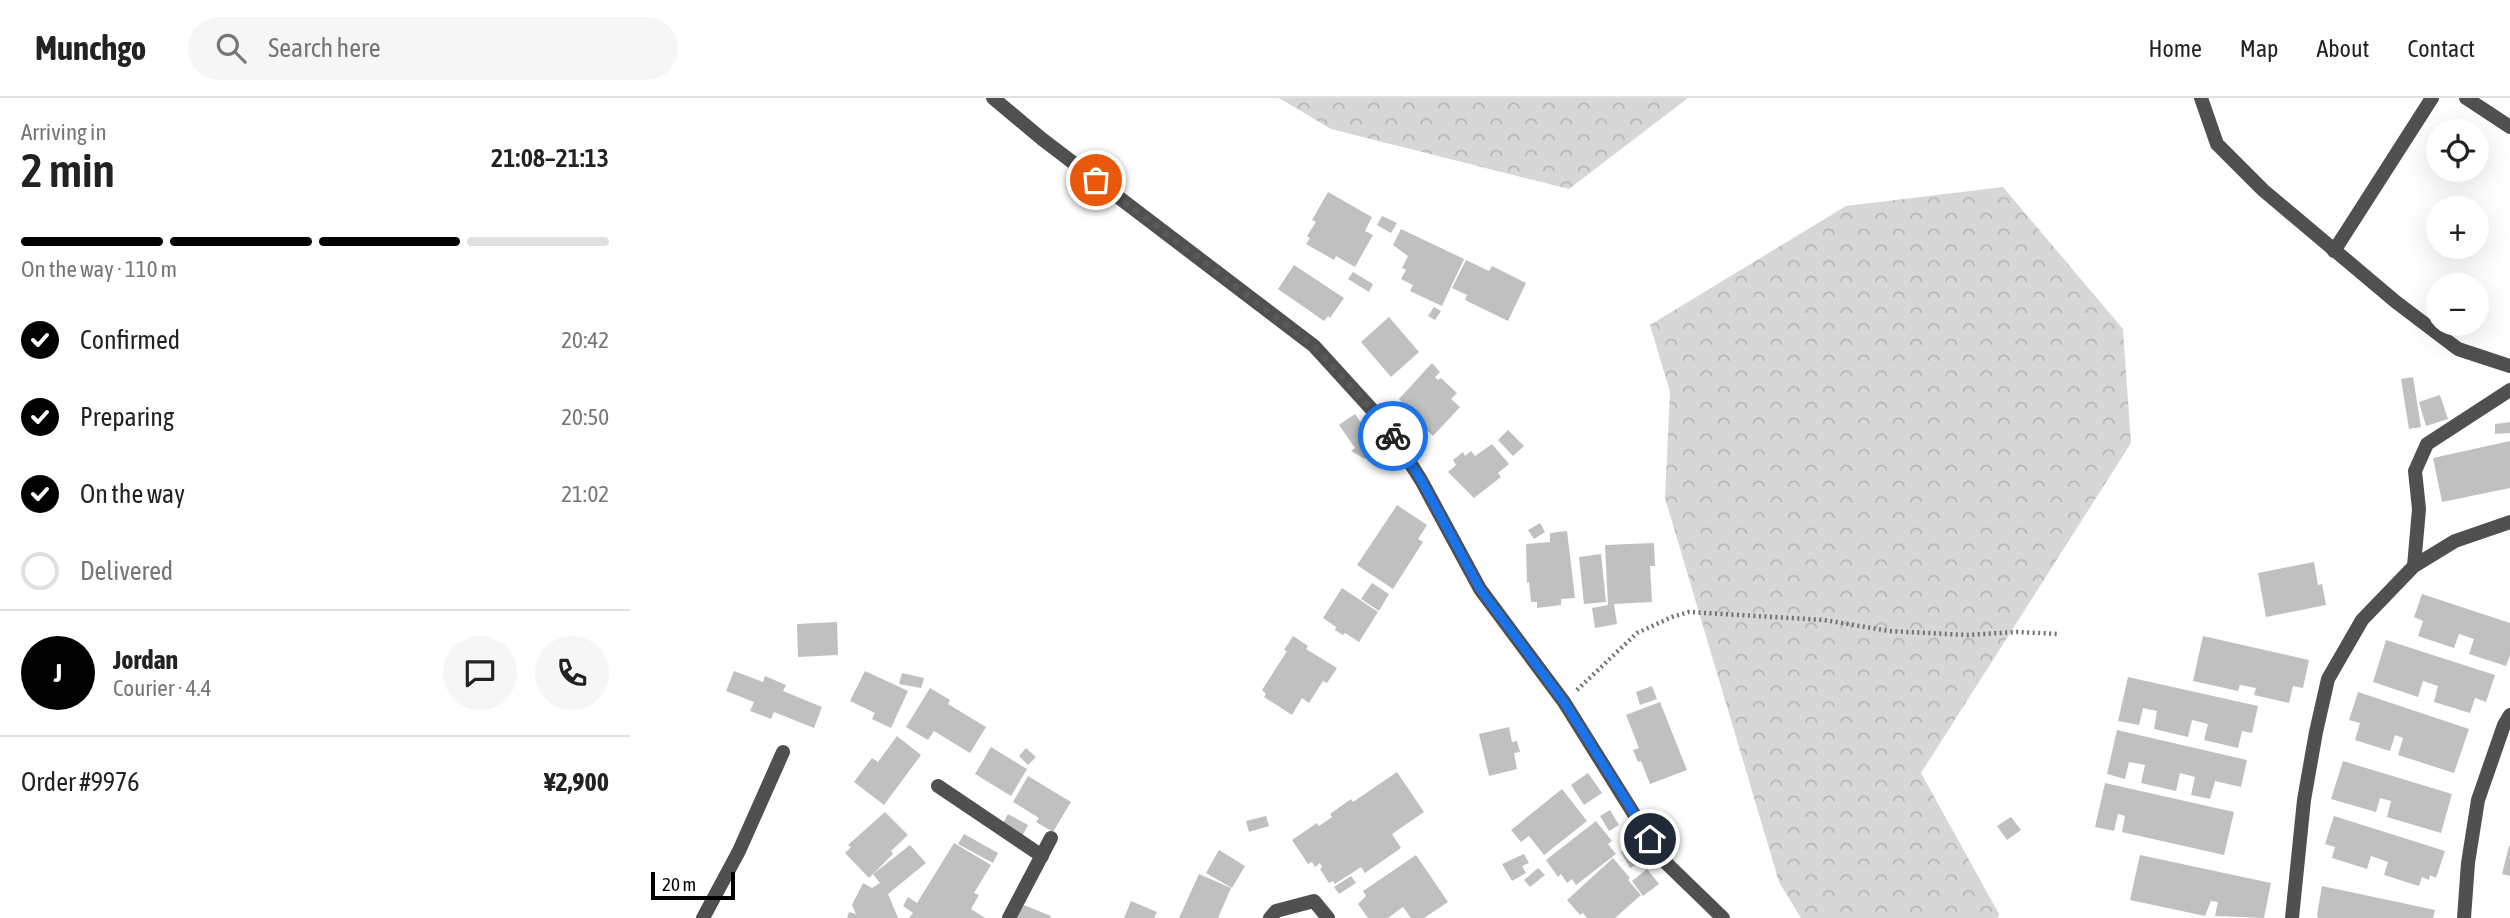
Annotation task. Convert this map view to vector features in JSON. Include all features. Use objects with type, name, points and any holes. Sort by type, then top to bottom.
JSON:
[{"type":"street","points":[[993,98],[1042,139],[1314,346],[1386,425],[1421,480],[1480,589],[1564,702],[1662,859],[1723,918]]},
{"type":"street","points":[[2202,98],[2217,144],[2263,190],[2396,302],[2458,349],[2510,366]]},
{"type":"street","points":[[2334,251],[2432,98]]},
{"type":"street","points":[[2466,98],[2510,127]]},
{"type":"street","points":[[2414,566],[2419,509],[2415,471],[2427,444],[2510,390]]},
{"type":"street","points":[[2292,918],[2304,800],[2328,678],[2362,620],[2414,566],[2455,541],[2510,522]]},
{"type":"street","points":[[2464,918],[2468,863],[2478,800],[2510,715]]},
{"type":"street","points":[[703,918],[739,851],[783,752]]},
{"type":"street","points":[[938,786],[1042,856]]},
{"type":"street","points":[[1009,918],[1051,838]]},
{"type":"street","points":[[1270,918],[1276,911],[1314,901],[1328,918]]},
{"type":"path","points":[[1564,702],[1637,634],[1689,612],[1824,620],[1889,631],[1967,635],[2017,632],[2059,634]]},
{"type":"green space","points":[[1279,98],[1688,98],[1569,189],[1331,129]]},
{"type":"green space","points":[[2003,187],[2123,329],[2131,443],[1921,773],[1999,914],[1998,918],[1801,918],[1779,882],[1665,498],[1670,392],[1650,325],[1846,206]]},
{"type":"building","points":[[1328,192],[1372,217],[1365,231],[1373,235],[1355,267],[1336,256],[1334,260],[1306,244],[1310,238],[1307,236],[1316,222],[1312,220]]},
{"type":"building","points":[[1382,216],[1397,223],[1391,233],[1377,225]]},
{"type":"building","points":[[1401,229],[1464,259],[1442,306],[1410,291],[1413,285],[1401,279],[1406,270],[1402,268],[1408,256],[1393,245]]},
{"type":"building","points":[[1466,260],[1489,271],[1492,266],[1526,283],[1508,321],[1465,300],[1467,295],[1452,288]]},
{"type":"building","points":[[1294,265],[1344,298],[1330,318],[1328,316],[1324,321],[1278,289]]},
{"type":"building","points":[[1353,272],[1373,284],[1369,292],[1348,279]]},
{"type":"building","points":[[1434,307],[1441,311],[1435,320],[1428,316]]},
{"type":"building","points":[[1389,317],[1419,352],[1391,377],[1361,342]]},
{"type":"building","points":[[1432,363],[1440,372],[1435,377],[1438,380],[1441,378],[1457,393],[1451,399],[1460,407],[1433,436],[1402,407],[1405,405],[1399,399]]},
{"type":"building","points":[[2413,377],[2421,427],[2409,429],[2401,379]]},
{"type":"building","points":[[2440,395],[2448,419],[2426,426],[2419,402]]},
{"type":"building","points":[[1355,414],[1378,448],[1365,459],[1351,451],[1355,448],[1339,425]]},
{"type":"building","points":[[2510,422],[2510,433],[2495,434],[2495,424]]},
{"type":"building","points":[[1508,430],[1524,446],[1513,456],[1498,440]]},
{"type":"building","points":[[2510,441],[2510,488],[2442,502],[2433,458]]},
{"type":"building","points":[[1492,444],[1509,464],[1498,473],[1501,477],[1474,498],[1448,472],[1456,465],[1453,460],[1463,452],[1465,456],[1471,451],[1475,456]]},
{"type":"building","points":[[1397,505],[1427,525],[1418,539],[1423,542],[1393,589],[1357,565]]},
{"type":"building","points":[[1540,523],[1545,532],[1534,539],[1528,530]]},
{"type":"building","points":[[1567,531],[1575,598],[1561,599],[1561,605],[1537,608],[1537,602],[1531,602],[1529,582],[1527,583],[1526,544],[1550,542],[1550,533]]},
{"type":"building","points":[[1654,543],[1655,566],[1650,566],[1652,602],[1614,604],[1617,624],[1595,628],[1592,608],[1608,605],[1605,545]]},
{"type":"building","points":[[1601,554],[1606,602],[1584,604],[1579,557]]},
{"type":"building","points":[[2314,562],[2318,585],[2322,584],[2326,605],[2266,617],[2258,573]]},
{"type":"building","points":[[1372,583],[1389,594],[1379,611],[1361,599]]},
{"type":"building","points":[[1342,588],[1378,612],[1359,642],[1335,630],[1336,627],[1323,618]]},
{"type":"building","points":[[2422,594],[2510,623],[2510,655],[2506,666],[2469,654],[2474,639],[2459,634],[2454,648],[2418,636],[2423,621],[2414,617]]},
{"type":"building","points":[[837,622],[838,655],[798,657],[797,624]]},
{"type":"building","points":[[1293,636],[1308,646],[1306,649],[1337,668],[1327,683],[1323,681],[1309,703],[1302,698],[1292,715],[1264,697],[1266,694],[1262,690],[1287,651],[1284,650]]},
{"type":"building","points":[[2203,636],[2309,660],[2303,688],[2293,686],[2289,703],[2254,695],[2256,688],[2240,685],[2238,691],[2193,681]]},
{"type":"building","points":[[2386,640],[2495,675],[2486,702],[2475,698],[2470,713],[2434,702],[2438,686],[2423,681],[2418,697],[2373,682]]},
{"type":"building","points":[[734,671],[763,682],[765,676],[786,685],[783,691],[822,707],[814,728],[774,712],[771,719],[750,711],[754,702],[726,691]]},
{"type":"building","points":[[865,671],[908,691],[891,728],[872,719],[875,713],[850,701]]},
{"type":"building","points":[[902,673],[924,678],[921,688],[899,684]]},
{"type":"building","points":[[2128,677],[2258,706],[2252,733],[2242,731],[2238,748],[2204,740],[2208,724],[2192,720],[2188,737],[2154,729],[2157,711],[2143,708],[2139,725],[2118,721]]},
{"type":"building","points":[[1652,686],[1657,699],[1640,705],[1636,692]]},
{"type":"building","points":[[930,688],[950,700],[948,704],[986,727],[970,753],[934,731],[928,740],[906,727]]},
{"type":"building","points":[[2358,692],[2469,729],[2454,773],[2398,755],[2403,738],[2395,735],[2390,751],[2355,740],[2360,723],[2349,720]]},
{"type":"building","points":[[1660,702],[1687,770],[1650,784],[1641,761],[1638,762],[1633,750],[1639,748],[1626,715]]},
{"type":"building","points":[[1509,727],[1512,742],[1517,741],[1520,752],[1514,753],[1517,769],[1489,776],[1479,734]]},
{"type":"building","points":[[2117,730],[2247,760],[2241,787],[2215,781],[2210,799],[2191,795],[2195,777],[2180,773],[2176,791],[2141,783],[2145,765],[2129,762],[2125,779],[2107,774]]},
{"type":"building","points":[[897,736],[921,755],[884,805],[854,782],[872,758],[878,762]]},
{"type":"building","points":[[991,747],[1027,769],[1011,796],[975,774]]},
{"type":"building","points":[[1026,748],[1036,757],[1028,765],[1019,756]]},
{"type":"building","points":[[2343,761],[2452,794],[2441,833],[2387,817],[2391,801],[2380,798],[2376,812],[2331,799]]},
{"type":"building","points":[[1397,772],[1424,812],[1392,834],[1401,848],[1365,873],[1361,867],[1335,884],[1333,881],[1329,883],[1320,869],[1320,863],[1315,867],[1312,862],[1308,864],[1292,840],[1317,823],[1319,826],[1351,799],[1353,802]]},
{"type":"building","points":[[1588,773],[1602,793],[1584,805],[1571,785]]},
{"type":"building","points":[[1028,776],[1071,802],[1053,832],[1036,822],[1039,818],[1013,802]]},
{"type":"building","points":[[2105,783],[2234,812],[2224,855],[2122,832],[2125,816],[2118,814],[2114,831],[2095,827]]},
{"type":"building","points":[[1562,789],[1587,821],[1544,855],[1529,836],[1521,842],[1511,830]]},
{"type":"building","points":[[1610,810],[1619,825],[1609,831],[1600,816]]},
{"type":"building","points":[[885,812],[908,835],[869,878],[845,853],[851,847],[848,845]]},
{"type":"building","points":[[1008,814],[1028,825],[1018,844],[998,832]]},
{"type":"building","points":[[1266,816],[1269,826],[1249,832],[1246,821]]},
{"type":"building","points":[[2334,816],[2445,851],[2436,878],[2430,875],[2429,880],[2422,877],[2419,886],[2384,875],[2388,862],[2371,856],[2367,869],[2332,858],[2335,847],[2325,844]]},
{"type":"building","points":[[2011,817],[2021,830],[2007,840],[1997,826]]},
{"type":"building","points":[[1596,821],[1612,841],[1608,844],[1616,854],[1576,885],[1572,879],[1567,883],[1561,874],[1558,877],[1546,860]]},
{"type":"building","points":[[964,834],[998,853],[993,863],[958,844]]},
{"type":"building","points":[[954,843],[991,865],[974,893],[979,895],[971,909],[985,918],[909,918],[913,913],[903,906],[908,897],[917,903]]},
{"type":"building","points":[[1634,844],[1643,861],[1630,868],[1621,852]]},
{"type":"building","points":[[910,845],[926,863],[888,894],[898,918],[847,918],[849,912],[856,914],[852,905],[863,883],[872,888],[880,883],[873,874]]},
{"type":"building","points":[[2510,846],[2510,876],[2502,874]]},
{"type":"building","points":[[1219,850],[1245,866],[1232,888],[1206,873]]},
{"type":"building","points":[[1524,854],[1529,863],[1522,866],[1526,873],[1512,881],[1502,864]]},
{"type":"building","points":[[1416,855],[1448,902],[1424,918],[1411,918],[1403,907],[1388,918],[1368,918],[1358,904],[1366,896],[1363,891]]},
{"type":"building","points":[[2140,855],[2271,883],[2264,918],[2215,916],[2218,902],[2211,901],[2205,916],[2130,900]]},
{"type":"building","points":[[1613,858],[1641,895],[1615,918],[1587,918],[1583,913],[1580,915],[1567,900]]},
{"type":"building","points":[[1538,868],[1545,875],[1530,887],[1524,880]]},
{"type":"building","points":[[1647,869],[1659,884],[1643,896],[1632,881]]},
{"type":"building","points":[[1199,874],[1231,888],[1218,918],[1179,918]]},
{"type":"building","points":[[1351,876],[1356,883],[1339,894],[1334,887]]},
{"type":"building","points":[[2322,886],[2435,910],[2433,918],[2318,918]]},
{"type":"building","points":[[1131,901],[1157,912],[1154,918],[1124,918]]},
{"type":"building","points":[[1024,905],[1051,916],[1016,918]]},
{"type":"way so far","points":[[1096,180],[1314,346],[1393,436]]},
{"type":"route","points":[[1393,436],[1421,480],[1480,589],[1564,702],[1650,839]]}]
